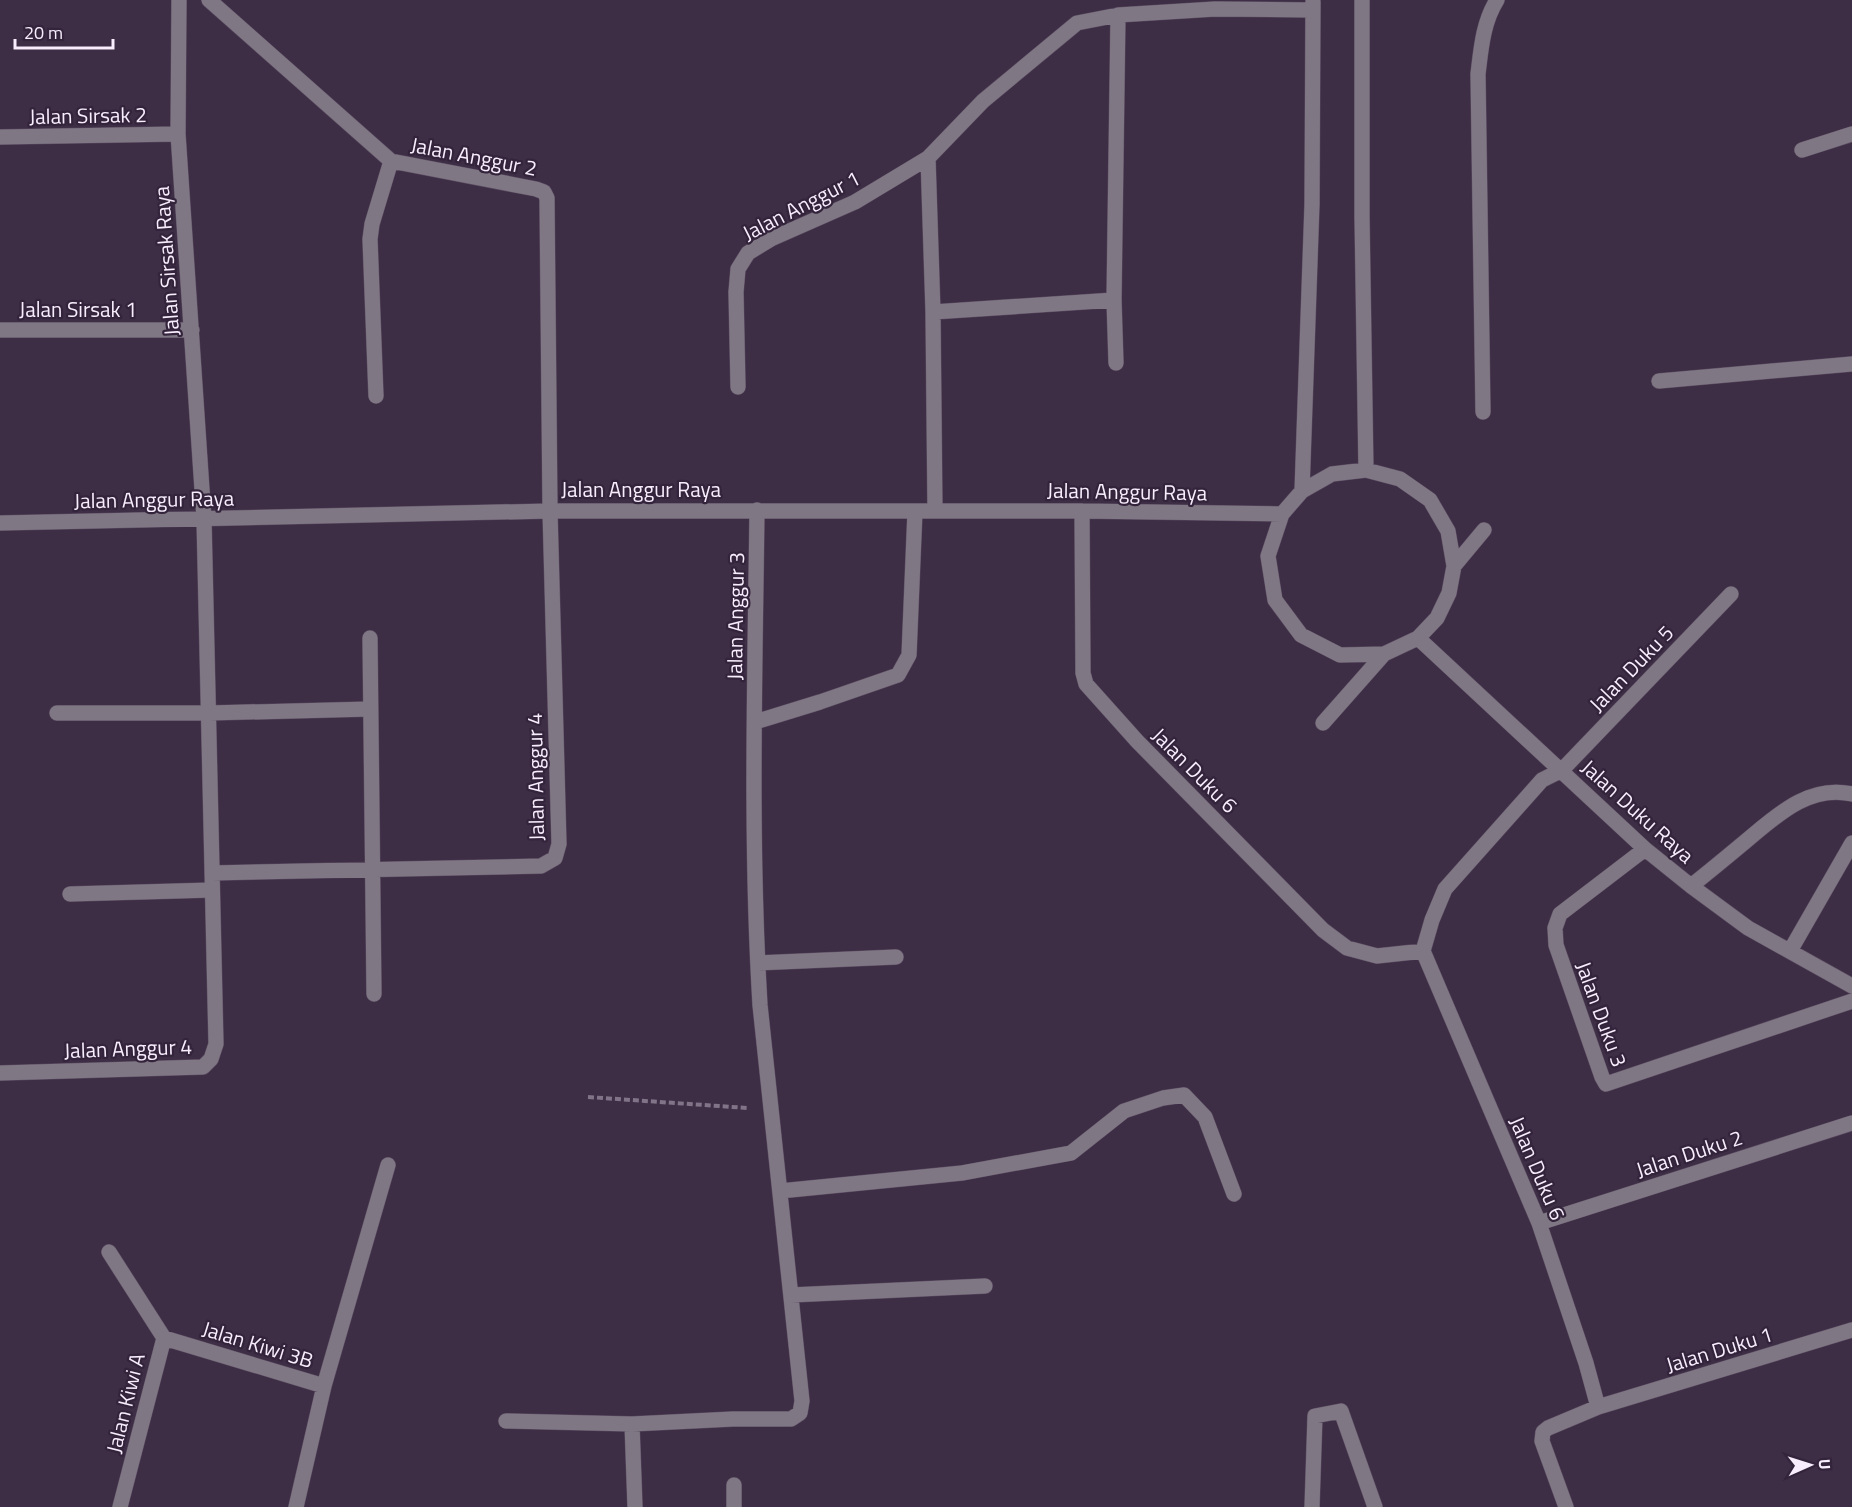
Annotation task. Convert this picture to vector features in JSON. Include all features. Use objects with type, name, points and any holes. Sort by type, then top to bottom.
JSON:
[{"type":"street","name":"Jalan Sirsak Raya","points":[[179,0],[178,134],[204,519]]},
{"type":"street","name":"Jalan Anggur 2","points":[[209,0],[391,161],[544,192],[547,198],[550,510]]},
{"type":"street","points":[[1362,0],[1362,216],[1366,470]]},
{"type":"street","points":[[1483,412],[1478,74],[1482,41],[1490,10],[1497,0]]},
{"type":"street","points":[[1302,490],[1312,204],[1312,5]]},
{"type":"street","name":"Jalan Anggur 1","points":[[738,387],[736,292],[738,268],[748,253],[771,239],[855,202],[928,158],[984,101],[1077,23],[1118,15],[1312,5]]},
{"type":"street","points":[[1116,363],[1114,300],[1118,15]]},
{"type":"street","name":"Jalan Sirsak 2","points":[[0,137],[178,134]]},
{"type":"street","points":[[1802,150],[1852,134]]},
{"type":"street","points":[[928,158],[933,312],[935,511]]},
{"type":"street","points":[[376,396],[370,238],[391,161]]},
{"type":"street","points":[[933,312],[1114,300]]},
{"type":"street","name":"Jalan Sirsak 1","points":[[0,330],[192,330]]},
{"type":"street","points":[[1659,381],[1852,364]]},
{"type":"street","points":[[1323,723],[1384,654],[1418,638],[1437,618],[1449,593],[1454,566],[1448,531],[1430,500],[1400,479],[1366,470],[1332,474],[1302,490],[1281,514],[1268,556],[1275,600],[1301,635],[1340,655],[1384,654]]},
{"type":"street","name":"Jalan Anggur Raya","points":[[0,523],[550,510],[1082,511],[1281,514]]},
{"type":"street","name":"Jalan Anggur 4","points":[[212,873],[541,867],[555,858],[559,844],[550,510]]},
{"type":"street","name":"Jalan Anggur 3","points":[[632,1424],[791,1419],[800,1413],[802,1401],[758,963],[754,816],[757,510]]},
{"type":"street","points":[[755,722],[898,675],[909,655],[915,511]]},
{"type":"street","name":"Jalan Duku 6","points":[[1082,511],[1083,672],[1086,684],[1137,741],[1323,930],[1347,948],[1377,956],[1423,951],[1539,1223],[1586,1363],[1598,1407]]},
{"type":"street","name":"Jalan Anggur 4","points":[[0,1072],[203,1066],[211,1059],[216,1044],[204,519]]},
{"type":"street","points":[[1454,566],[1484,530]]},
{"type":"street","name":"Jalan Duku 5","points":[[1423,951],[1431,920],[1445,890],[1542,780],[1562,770],[1731,594]]},
{"type":"street","points":[[370,638],[374,994]]},
{"type":"street","name":"Jalan Duku Raya","points":[[1418,638],[1645,849],[1748,928],[1852,986]]},
{"type":"street","points":[[57,713],[209,713],[370,709]]},
{"type":"street","points":[[1692,886],[1786,808],[1812,795],[1839,791],[1852,794]]},
{"type":"street","points":[[1790,951],[1852,843]]},
{"type":"street","name":"Jalan Duku 3","points":[[1645,849],[1560,914],[1555,927],[1556,945],[1606,1084],[1852,1001]]},
{"type":"street","points":[[70,894],[212,890]]},
{"type":"street","points":[[758,963],[896,957]]},
{"type":"street","points":[[780,1191],[962,1173],[1071,1153],[1124,1111],[1163,1098],[1184,1095],[1205,1117],[1234,1194]]},
{"type":"street","name":"Jalan Duku 2","points":[[1539,1223],[1852,1123]]},
{"type":"street","points":[[324,1386],[388,1165]]},
{"type":"street","name":"Jalan Kiwi A","points":[[109,1252],[164,1338],[120,1507]]},
{"type":"street","points":[[791,1295],[984,1286]]},
{"type":"street","name":"Jalan Duku 1","points":[[1566,1507],[1542,1441],[1543,1432],[1598,1407],[1852,1330]]},
{"type":"street","name":"Jalan Kiwi 3B","points":[[164,1338],[324,1386],[296,1507]]},
{"type":"street","points":[[1312,1507],[1315,1416],[1341,1411],[1375,1507]]},
{"type":"street","points":[[506,1421],[632,1424],[635,1507]]},
{"type":"street","points":[[734,1485],[734,1507]]},
{"type":"path","points":[[588,1097],[772,1110]]}]
